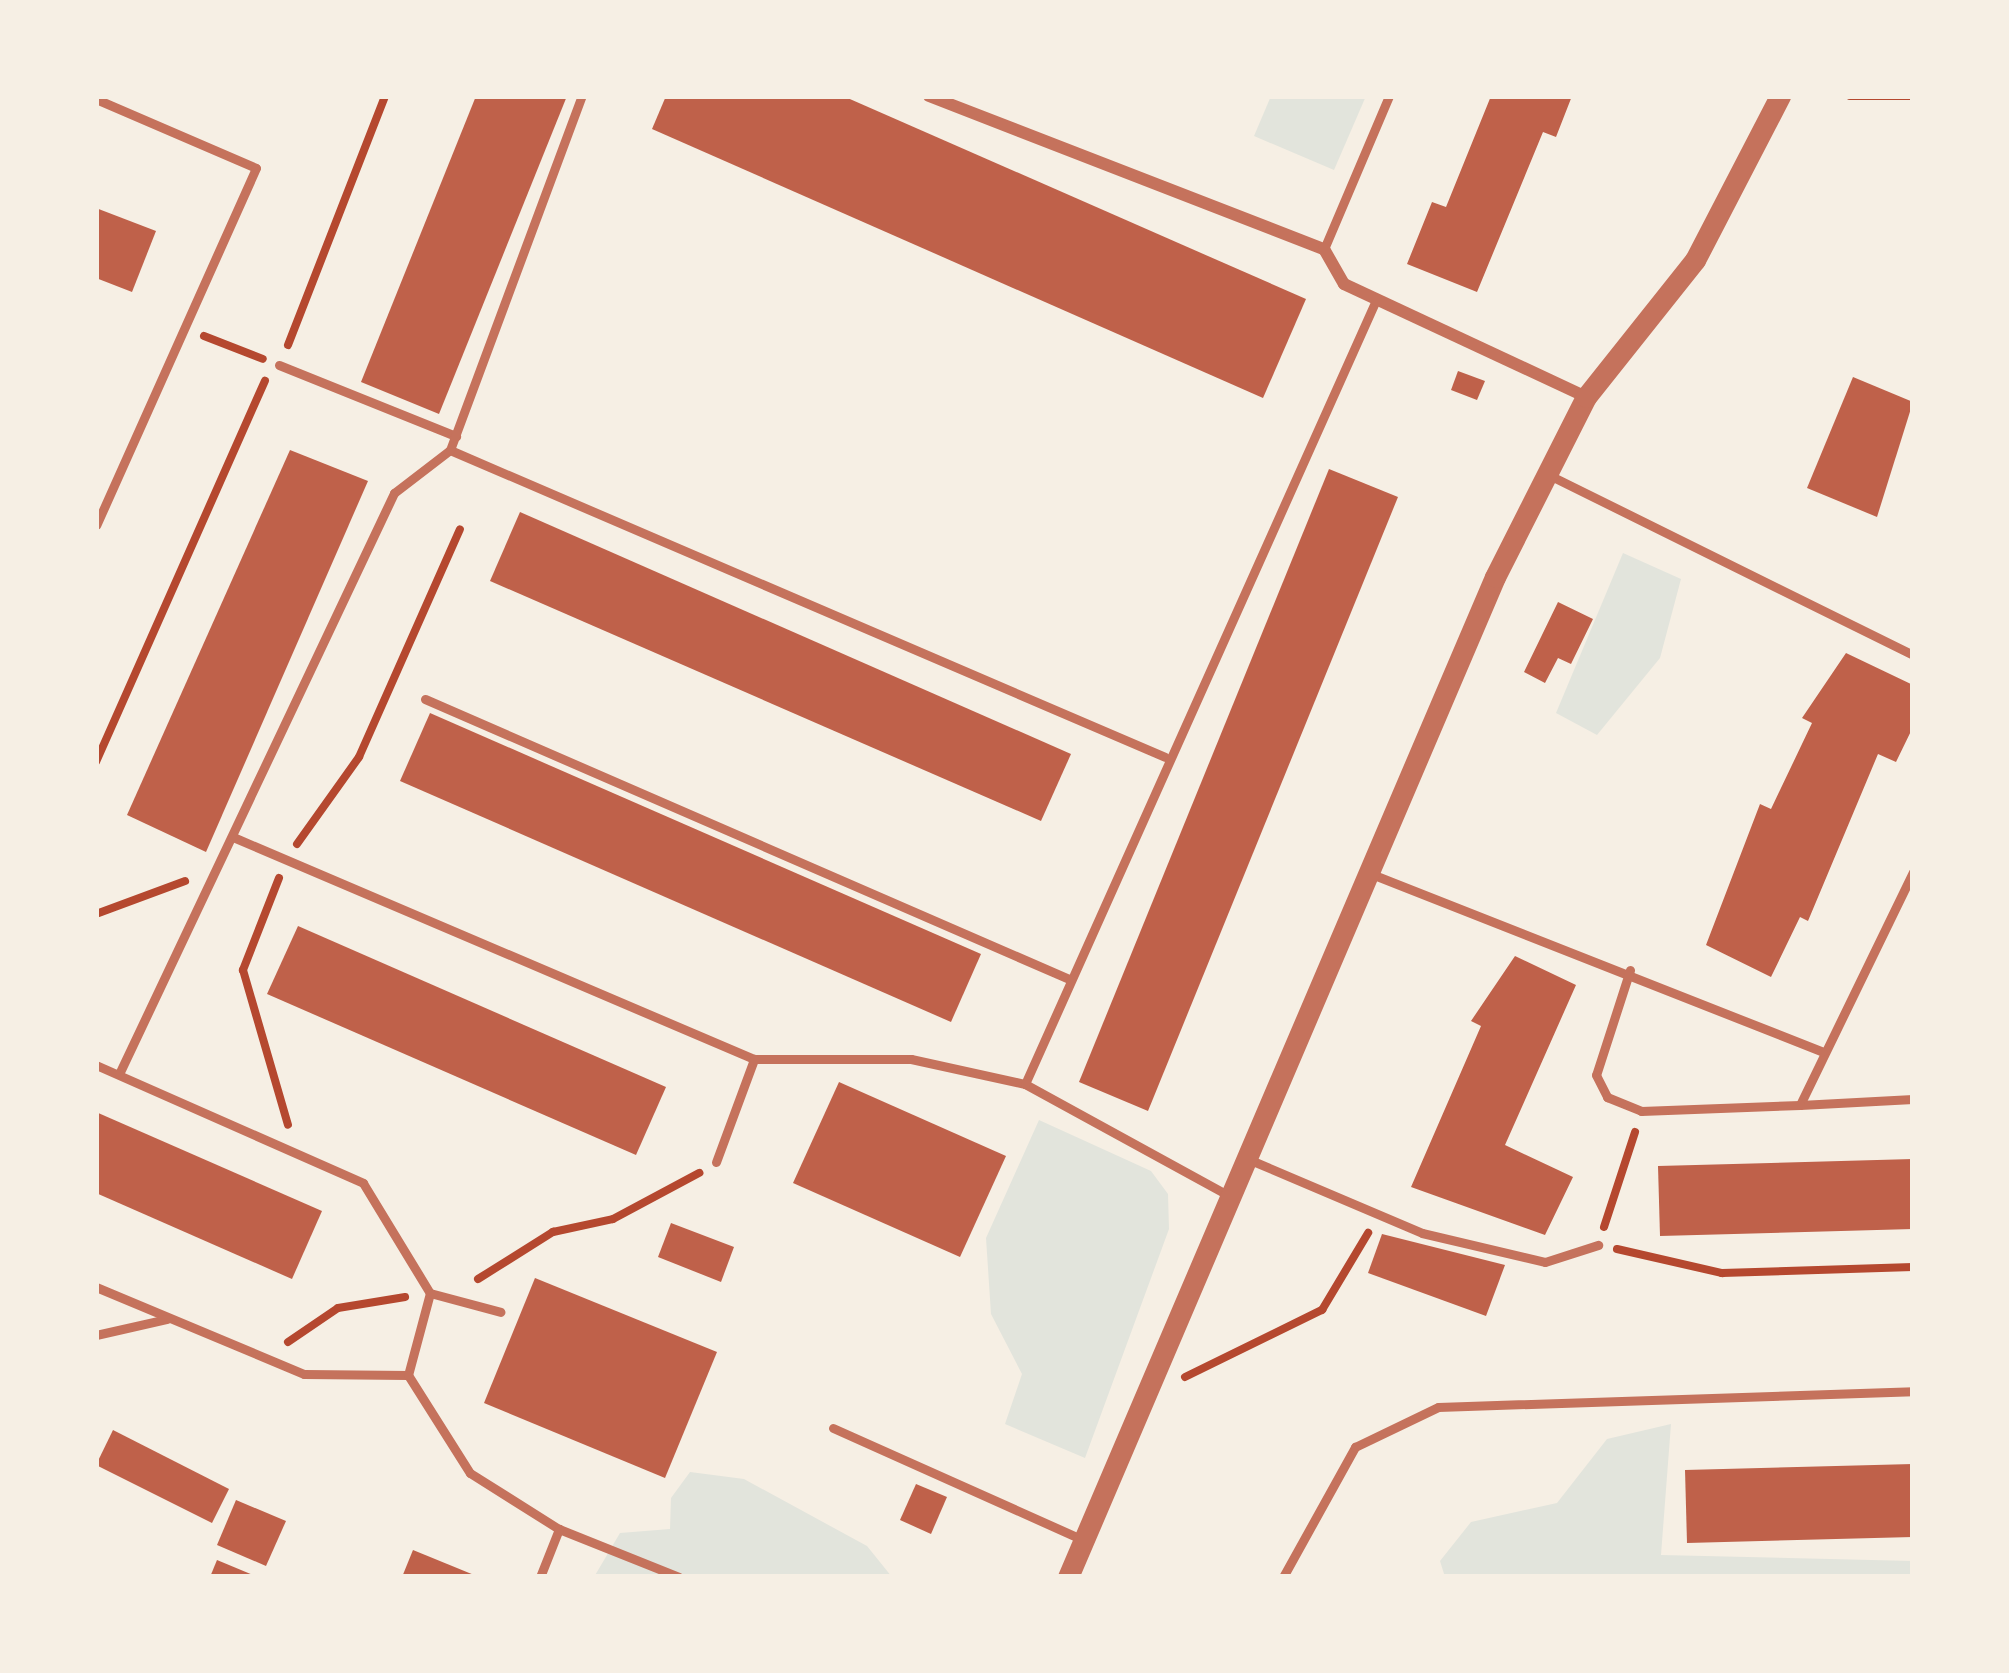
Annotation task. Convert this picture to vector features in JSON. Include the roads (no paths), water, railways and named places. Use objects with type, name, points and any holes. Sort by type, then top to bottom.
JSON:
[{"type":"street","points":[[929,96],[1324,249],[1344,284],[1586,397]]},
{"type":"street","points":[[1068,1577],[1369,873],[1547,474],[1586,397],[1694,260],[1780,96]]},
{"type":"lane","points":[[119,1074],[394,494],[450,449],[582,96]]},
{"type":"lane","points":[[1324,249],[1389,96]]},
{"type":"lane","points":[[96,98],[256,168],[188,330],[96,526]]},
{"type":"lane","points":[[1025,1084],[1165,757],[1376,299]]},
{"type":"lane","points":[[276,364],[456,436]]},
{"type":"lane","points":[[450,449],[1165,757]]},
{"type":"lane","points":[[1547,474],[1913,655]]},
{"type":"lane","points":[[425,698],[1069,979]]},
{"type":"lane","points":[[233,837],[754,1059],[911,1059],[1025,1084],[1232,1198]]},
{"type":"lane","points":[[1800,1105],[1822,1051],[1913,872]]},
{"type":"lane","points":[[1369,873],[1630,970],[1822,1051]]},
{"type":"lane","points":[[1630,970],[1596,1075],[1607,1097],[1641,1111],[1913,1099]]},
{"type":"lane","points":[[716,1162],[754,1059]]},
{"type":"lane","points":[[96,1065],[363,1183],[430,1293],[502,1312]]},
{"type":"lane","points":[[1248,1159],[1379,1214],[1545,1262],[1598,1245]]},
{"type":"lane","points":[[96,1287],[304,1374],[408,1375]]},
{"type":"lane","points":[[430,1293],[408,1375],[470,1473],[559,1529],[679,1577]]},
{"type":"lane","points":[[96,1335],[171,1318]]},
{"type":"lane","points":[[1283,1577],[1355,1447],[1438,1407],[1913,1391]]},
{"type":"lane","points":[[833,1428],[1086,1541]]},
{"type":"lane","points":[[540,1577],[559,1529]]}]
